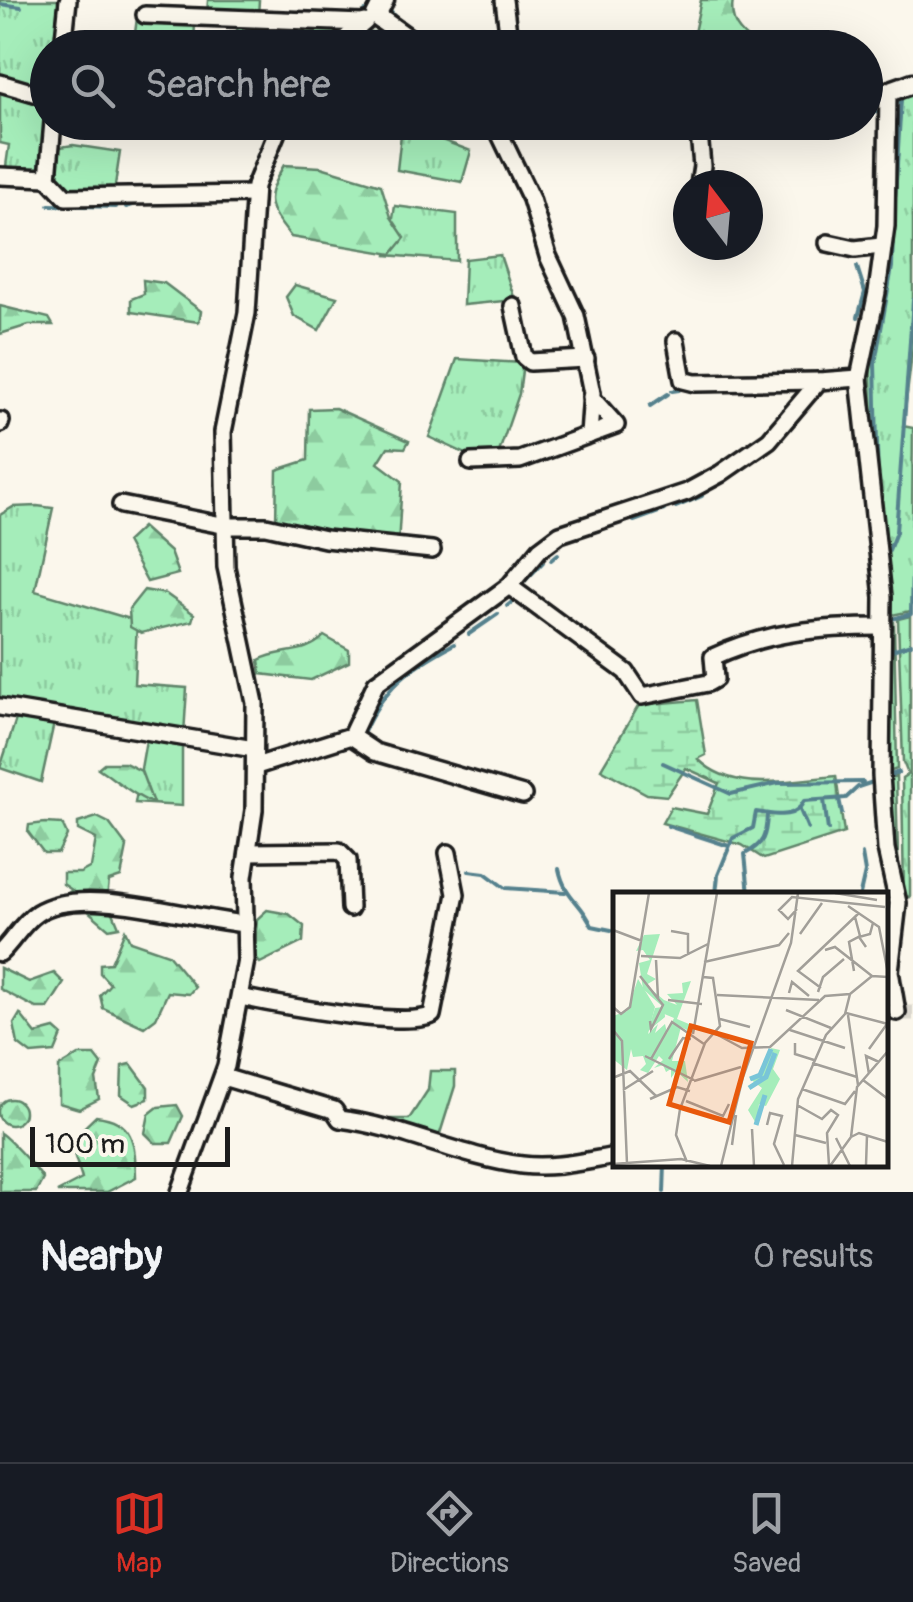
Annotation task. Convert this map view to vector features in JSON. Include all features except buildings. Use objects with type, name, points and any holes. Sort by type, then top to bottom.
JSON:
[{"type":"street","points":[[65,30],[68,0]]},
{"type":"street","points":[[504,0],[508,30]]},
{"type":"street","points":[[145,15],[374,13],[397,30]]},
{"type":"street","points":[[355,30],[374,13]]},
{"type":"street","points":[[0,84],[30,92]]},
{"type":"street","points":[[895,1012],[889,946],[898,903],[883,822],[883,627],[858,378],[878,292],[901,87]]},
{"type":"street","points":[[52,140],[48,178],[59,194],[84,199],[176,192],[254,194]]},
{"type":"street","points":[[180,1192],[223,1077],[240,998],[256,766],[255,703],[226,567],[225,405],[247,312],[254,194],[274,140]]},
{"type":"street","points":[[503,140],[535,208],[548,256],[576,316],[591,397],[589,435]]},
{"type":"street","points":[[700,140],[701,170]]},
{"type":"street","points":[[0,176],[48,178]]},
{"type":"street","points":[[828,243],[854,248],[881,246]]},
{"type":"street","points":[[513,306],[524,357],[530,362],[586,359]]},
{"type":"street","points":[[676,341],[683,380],[695,383],[858,378]]},
{"type":"street","points":[[256,766],[351,736],[376,682],[509,586],[540,550],[560,534],[687,492],[732,466],[769,440],[819,381]]},
{"type":"street","points":[[471,462],[520,460],[616,426],[591,397]]},
{"type":"street","points":[[122,506],[227,526],[266,526],[325,539],[432,550]]},
{"type":"street","points":[[509,586],[626,672],[642,696],[708,683],[715,678],[713,657],[762,638],[804,630],[883,627]]},
{"type":"street","points":[[0,707],[254,749]]},
{"type":"street","points":[[351,736],[374,752],[523,795]]},
{"type":"street","points":[[248,852],[338,851],[348,860],[350,908]]},
{"type":"street","points":[[240,998],[386,1018],[424,1019],[432,1015],[456,894],[448,852]]},
{"type":"street","points":[[2,947],[37,914],[73,903],[127,906],[246,924]]},
{"type":"street","points":[[223,1077],[334,1110],[340,1119],[393,1128],[441,1146],[521,1165],[554,1165],[613,1156]]},
{"type":"green space","points":[[0,0],[64,0],[61,30],[30,30],[30,85],[0,79]]},
{"type":"green space","points":[[208,0],[259,0],[258,16],[207,15]]},
{"type":"green space","points":[[701,0],[733,0],[732,15],[740,30],[695,30]]},
{"type":"green space","points":[[137,18],[195,21],[195,30],[135,30]]},
{"type":"green space","points":[[267,19],[346,25],[340,30],[261,27]]},
{"type":"green space","points":[[0,89],[30,99],[30,140],[44,140],[41,175],[5,173],[9,145],[0,143]]},
{"type":"green space","points":[[913,89],[913,346],[903,426],[913,428],[911,611],[892,615],[877,506],[870,360],[892,267],[901,99]]},
{"type":"green space","points":[[400,140],[442,140],[471,151],[462,182],[397,170]]},
{"type":"green space","points":[[73,145],[120,152],[114,192],[75,194],[53,178],[54,148]]},
{"type":"green space","points":[[284,165],[321,167],[381,185],[391,217],[405,238],[392,254],[291,237],[270,202]]},
{"type":"green space","points":[[395,206],[457,214],[457,261],[387,255]]},
{"type":"green space","points":[[500,255],[515,300],[463,305],[465,259]]},
{"type":"green space","points":[[143,280],[164,283],[201,311],[199,322],[131,312],[131,299],[144,294]]},
{"type":"green space","points":[[295,285],[337,297],[319,330],[294,316],[286,297]]},
{"type":"green space","points":[[0,306],[49,318],[53,325],[29,325],[0,334]]},
{"type":"green space","points":[[457,359],[523,363],[519,394],[494,467],[429,437]]},
{"type":"green space","points":[[335,408],[409,441],[405,448],[388,447],[378,463],[402,481],[398,545],[318,536],[276,523],[277,470],[308,460],[309,409]]},
{"type":"green space","points":[[13,507],[53,508],[35,591],[137,621],[134,684],[187,688],[184,734],[0,700],[0,515]]},
{"type":"green space","points":[[142,527],[170,552],[178,574],[147,582],[126,542]]},
{"type":"green space","points":[[144,590],[166,594],[194,614],[192,621],[141,633],[130,627],[129,609]]},
{"type":"green space","points":[[910,616],[910,897],[904,896],[902,778],[908,774],[903,762],[898,619]]},
{"type":"green space","points":[[894,621],[897,769],[884,774]]},
{"type":"green space","points":[[324,636],[349,650],[349,662],[311,680],[261,674],[259,660],[301,649]]},
{"type":"green space","points":[[697,700],[706,755],[698,759],[712,770],[745,781],[836,776],[844,833],[764,859],[742,845],[662,823],[671,807],[707,814],[719,783],[686,768],[667,796],[647,794],[601,769],[639,705]]},
{"type":"green space","points":[[17,716],[54,723],[41,782],[0,768]]},
{"type":"green space","points":[[146,740],[182,746],[182,806],[135,803]]},
{"type":"green space","points":[[104,763],[125,763],[141,771],[153,803],[98,768]]},
{"type":"green space","points":[[896,776],[899,894],[884,780]]},
{"type":"green space","points":[[97,817],[109,823],[127,847],[121,877],[109,881],[107,898],[119,927],[109,929],[87,910],[60,899],[72,890],[63,884],[63,873],[80,873],[91,867],[96,839],[78,830],[78,823]]},
{"type":"green space","points":[[62,824],[67,835],[58,853],[44,853],[28,832],[29,825]]},
{"type":"green space","points":[[267,910],[289,914],[304,926],[303,942],[260,963],[254,956],[257,919]]},
{"type":"green space","points":[[125,930],[130,941],[168,954],[195,987],[189,994],[168,992],[156,1018],[144,1027],[103,1008],[100,995],[110,984],[100,973],[100,964],[111,963]]},
{"type":"green space","points":[[0,968],[29,982],[54,973],[64,983],[48,1008],[36,1008],[0,989]]},
{"type":"green space","points":[[20,1014],[36,1034],[55,1029],[62,1035],[55,1052],[31,1054],[18,1044],[14,1024]]},
{"type":"green space","points":[[79,1055],[95,1055],[102,1064],[96,1079],[99,1099],[79,1109],[59,1103],[59,1067]]},
{"type":"green space","points":[[131,1064],[148,1087],[148,1099],[134,1104],[121,1095],[122,1066]]},
{"type":"green space","points":[[430,1071],[455,1071],[455,1086],[438,1140],[387,1130],[391,1119],[409,1119],[428,1090]]},
{"type":"green space","points":[[6,1100],[16,1100],[23,1107],[23,1117],[16,1124],[6,1124],[-1,1117],[-1,1107]]},
{"type":"green space","points":[[177,1105],[183,1116],[171,1143],[155,1143],[145,1133],[149,1114],[158,1107]]},
{"type":"green space","points":[[96,1116],[118,1122],[130,1135],[136,1177],[107,1192],[57,1192],[82,1179],[70,1141]]},
{"type":"green space","points":[[0,1133],[43,1179],[36,1192],[0,1192]]},
{"type":"waterway","points":[[0,4],[21,7]]},
{"type":"waterway","points":[[358,17],[374,4]]},
{"type":"waterway","points":[[389,10],[403,26]]},
{"type":"waterway","points":[[0,91],[30,101]]},
{"type":"waterway","points":[[894,214],[901,99]]},
{"type":"waterway","points":[[39,173],[43,140]]},
{"type":"waterway","points":[[145,188],[159,187]]},
{"type":"waterway","points":[[126,207],[140,203]]},
{"type":"waterway","points":[[49,205],[116,207]]},
{"type":"waterway","points":[[878,487],[875,363],[892,267],[893,228]]},
{"type":"waterway","points":[[857,267],[865,292],[858,317]]},
{"type":"waterway","points":[[889,550],[896,532],[913,300]]},
{"type":"waterway","points":[[672,391],[679,390]]},
{"type":"waterway","points":[[690,391],[700,391]]},
{"type":"waterway","points":[[650,406],[668,394]]},
{"type":"waterway","points":[[676,507],[702,496]]},
{"type":"waterway","points":[[634,521],[664,510]]},
{"type":"waterway","points":[[881,511],[891,591],[889,626]]},
{"type":"waterway","points":[[892,619],[911,614],[913,515]]},
{"type":"waterway","points":[[551,560],[558,554]]},
{"type":"waterway","points":[[519,587],[543,562]]},
{"type":"waterway","points":[[507,606],[517,598]]},
{"type":"waterway","points":[[469,634],[498,614]]},
{"type":"waterway","points":[[363,734],[380,703],[399,680],[454,644]]},
{"type":"waterway","points":[[889,651],[911,644]]},
{"type":"waterway","points":[[663,763],[731,794],[778,783],[863,782]]},
{"type":"waterway","points":[[888,776],[899,772]]},
{"type":"waterway","points":[[716,892],[718,875],[733,838],[753,828],[756,812],[789,814],[804,801],[846,798],[858,787],[873,782]]},
{"type":"waterway","points":[[839,799],[842,813]]},
{"type":"waterway","points":[[824,800],[828,830]]},
{"type":"waterway","points":[[800,810],[808,829]]},
{"type":"waterway","points":[[749,892],[745,854],[763,839],[767,815]]},
{"type":"waterway","points":[[668,826],[729,846]]},
{"type":"waterway","points":[[860,892],[865,872],[862,854]]},
{"type":"waterway","points":[[559,869],[565,887],[592,926],[613,930]]},
{"type":"waterway","points":[[469,871],[485,873],[505,888],[565,892]]},
{"type":"waterway","points":[[664,1192],[665,1167]]},
{"type":"tunnel","points":[[903,1013],[913,1013]]}]
